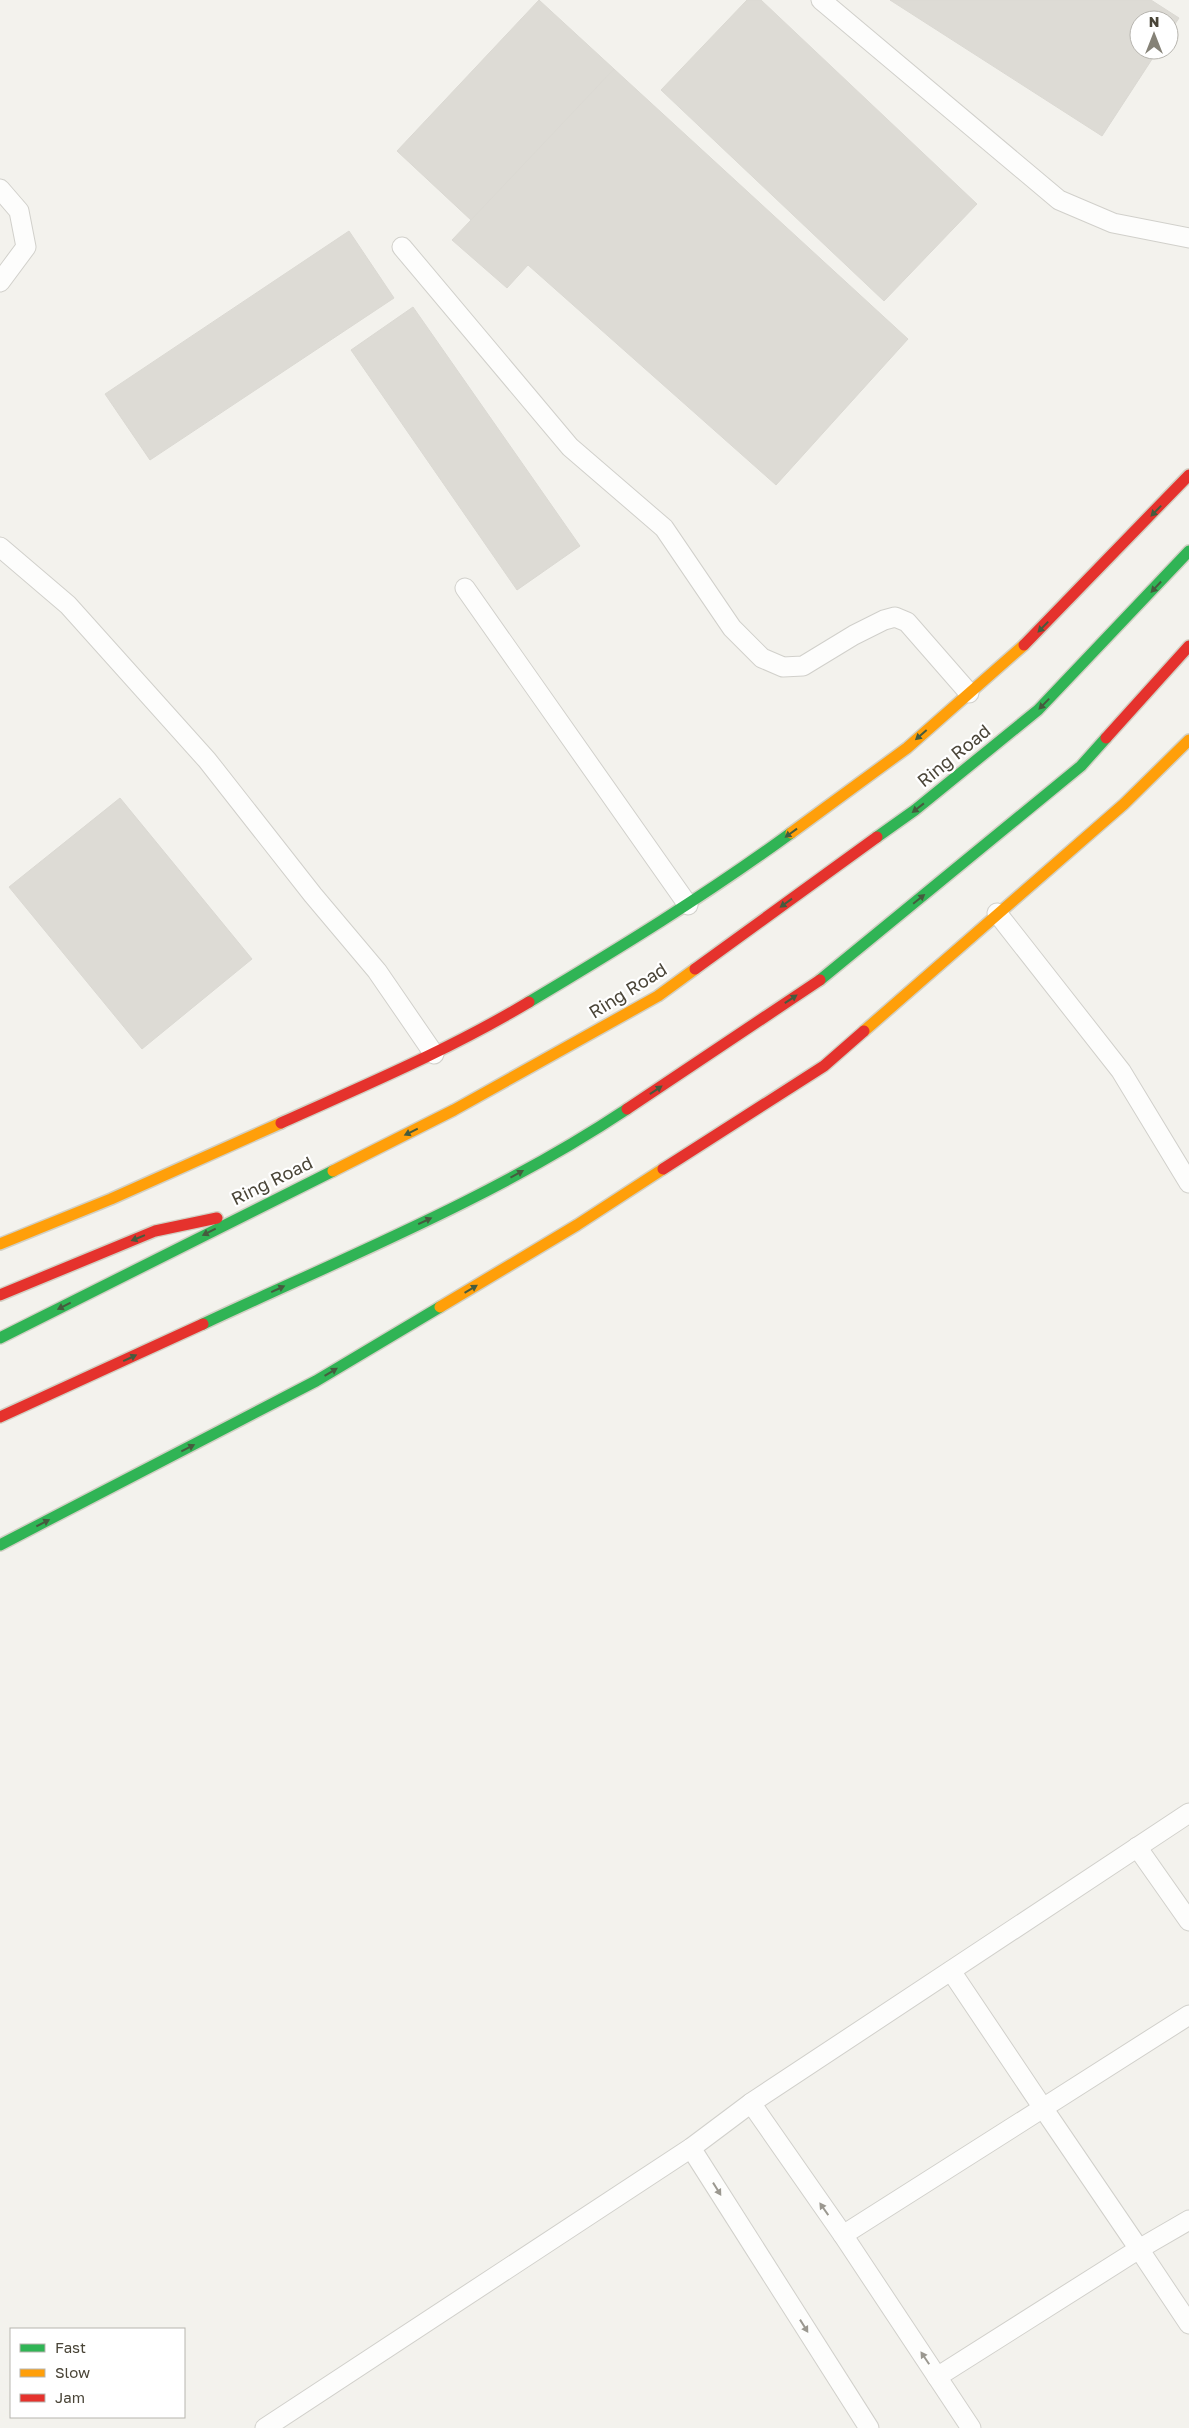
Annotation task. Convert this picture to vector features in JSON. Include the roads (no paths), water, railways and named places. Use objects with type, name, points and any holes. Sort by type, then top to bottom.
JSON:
[{"type":"main road","points":[[0,1244],[120,1196],[434,1054],[484,1029],[688,905],[907,748],[1032,638],[1189,475]]},
{"type":"main road","name":"Ring Road","points":[[0,1338],[454,1110],[658,996],[915,810],[1038,710],[1189,551]]},
{"type":"main road","points":[[0,1417],[475,1198],[594,1131],[820,980],[1081,766],[1189,646]]},
{"type":"main road","points":[[0,1545],[316,1381],[577,1225],[824,1066],[1124,804],[1189,740]]},
{"type":"main road","points":[[0,1295],[155,1231],[253,1210]]},
{"type":"main road","points":[[16,1423],[86,1378]]},
{"type":"lane","points":[[821,0],[1059,200],[1113,223],[1189,238]]},
{"type":"lane","points":[[0,189],[20,211],[26,247],[0,282]]},
{"type":"lane","points":[[402,247],[570,447],[664,528],[732,628],[762,658],[784,667],[803,666],[854,635],[884,620],[895,617],[907,622],[969,693]]},
{"type":"lane","points":[[0,547],[68,605],[207,760],[313,895],[377,971],[434,1054]]},
{"type":"lane","points":[[465,588],[688,905]]},
{"type":"lane","points":[[997,914],[1121,1071],[1189,1183]]},
{"type":"lane","points":[[265,2428],[691,2148],[752,2103],[1189,1813]]},
{"type":"lane","points":[[1137,1847],[1189,1921]]},
{"type":"lane","points":[[952,1971],[1189,2324]]},
{"type":"lane","points":[[843,2235],[1189,2015]]},
{"type":"lane","points":[[752,2103],[843,2235],[971,2428]]},
{"type":"lane","points":[[691,2148],[869,2428]]},
{"type":"lane","points":[[937,2377],[1139,2249],[1189,2220]]}]
